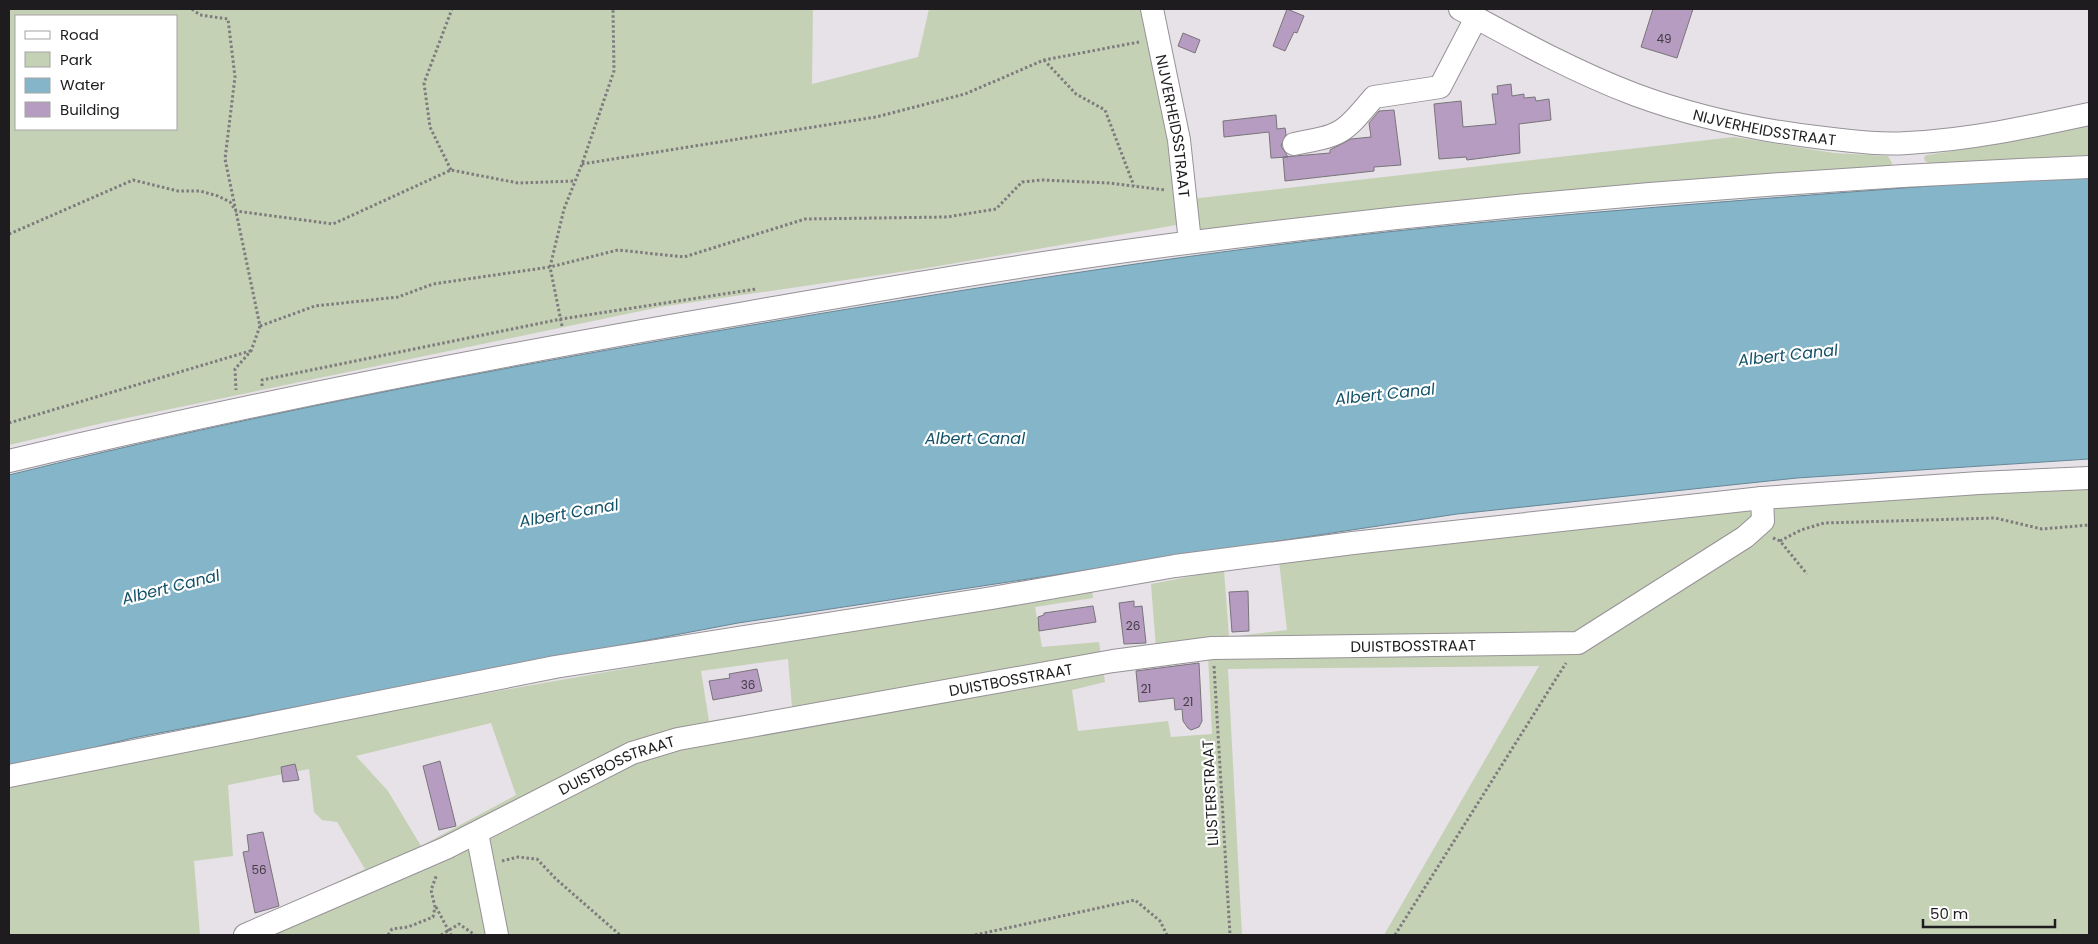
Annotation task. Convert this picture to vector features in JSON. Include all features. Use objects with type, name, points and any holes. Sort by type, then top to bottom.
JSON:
[{"type":"street","name":"NIJVERHEIDSSTRAAT","points":[[1152,9],[1179,140],[1190,242]]},
{"type":"street","name":"NIJVERHEIDSSTRAAT","points":[[1468,13],[1590,76],[1637,96],[1742,125],[1794,135],[1855,142],[1904,144],[1965,138],[2089,114]]},
{"type":"street","points":[[1294,144],[1334,136],[1349,128],[1374,97],[1440,87],[1468,13]]},
{"type":"street","points":[[1904,144],[1906,175]]},
{"type":"street","points":[[9,461],[236,409],[565,344],[937,280],[1190,242],[1460,212],[1702,189],[1906,175],[2089,167]]},
{"type":"street","points":[[9,776],[555,667],[992,598],[1175,566],[1353,543],[1762,498],[1979,482],[2089,478]]},
{"type":"street","points":[[1578,643],[1718,555],[1754,529],[1763,521],[1762,498]]},
{"type":"street","name":"DUISTBOSSTRAAT","points":[[245,935],[446,848],[632,753],[678,739],[1103,663],[1212,648],[1578,643]]},
{"type":"street","points":[[477,832],[497,935]]},
{"type":"path","points":[[192,9],[200,15],[228,19],[235,77],[225,159],[260,326],[251,351],[235,369],[236,409]]},
{"type":"path","points":[[451,170],[430,127],[424,83],[452,9]]},
{"type":"path","points":[[565,344],[550,267],[564,209],[582,164],[614,71],[613,9]]},
{"type":"path","points":[[582,164],[876,117],[966,94],[1044,60],[1158,38]]},
{"type":"path","points":[[1044,60],[1076,94],[1105,110],[1134,186]]},
{"type":"path","points":[[9,234],[133,180],[178,191],[200,191],[218,196],[230,202],[236,211],[333,224],[451,170],[518,183],[575,181]]},
{"type":"path","points":[[260,326],[315,306],[398,297],[433,284],[550,267],[618,250],[684,257],[805,219],[947,217],[996,209],[1022,182],[1044,180],[1134,186],[1162,189],[1186,199]]},
{"type":"path","points":[[9,423],[251,351]]},
{"type":"path","points":[[1780,542],[1801,530],[1824,523],[1995,518],[2042,529],[2089,525]]},
{"type":"path","points":[[1754,529],[1780,542],[1807,574]]},
{"type":"path","points":[[1395,935],[1578,643]]},
{"type":"path","name":"LIJSTERSTRAAT","points":[[1212,648],[1230,935]]},
{"type":"path","points":[[446,848],[431,890],[435,906],[451,935]]},
{"type":"path","points":[[485,867],[518,857],[537,859],[556,879],[620,935]]},
{"type":"path","points":[[975,935],[1135,900],[1160,921],[1167,935]]},
{"type":"path","points":[[388,935],[392,929],[408,927],[433,917],[435,906]]},
{"type":"path","points":[[441,935],[459,924],[475,935]]},
{"type":"green space","points":[[9,9],[813,9],[812,84],[918,57],[929,9],[1144,9],[1188,223],[921,269],[660,307],[103,423],[9,445]]},
{"type":"green space","points":[[2089,125],[2089,156],[1929,163],[1925,161],[1924,157],[1927,155],[1986,146]]},
{"type":"green space","points":[[1734,137],[1834,153],[1888,156],[1892,163],[1891,166],[1202,233],[1194,228],[1191,199]]},
{"type":"green space","points":[[2089,485],[2089,935],[1384,935],[1539,666],[1228,669],[1242,935],[263,935],[316,912],[314,893],[365,869],[337,822],[322,820],[314,812],[309,769],[228,785],[233,856],[194,861],[200,935],[9,935],[9,786],[414,706],[1092,589],[1093,598],[1035,607],[1042,647],[1099,642],[1105,682],[1072,690],[1078,731],[1168,721],[1171,737],[1212,734],[1208,655],[1156,648],[1151,584],[1224,570],[1229,637],[1287,630],[1279,561],[1655,517]],"holes":[[[788,659],[792,707],[709,721],[701,671]],[[491,723],[516,795],[421,846],[388,791],[356,756]]]},
{"type":"water","name":"Albert Canal","points":[[2089,174],[2089,459],[1797,478],[1457,514],[738,623],[133,738],[9,768],[9,475],[199,430],[487,372],[776,321],[1100,269],[1344,237],[1508,220]]},
{"type":"building","points":[[1287,9],[1304,16],[1297,33],[1294,32],[1285,51],[1273,46]]},
{"type":"building","points":[[1653,9],[1693,9],[1677,58],[1641,47]]},
{"type":"building","points":[[1183,33],[1200,40],[1195,53],[1178,46]]},
{"type":"building","points":[[1511,84],[1512,96],[1524,94],[1524,98],[1535,97],[1536,101],[1549,99],[1551,120],[1519,124],[1520,153],[1467,160],[1466,157],[1439,159],[1434,104],[1461,101],[1463,127],[1496,124],[1492,94],[1498,94],[1497,86]]},
{"type":"building","points":[[1394,110],[1401,165],[1374,167],[1374,171],[1285,181],[1283,157],[1330,153],[1330,150],[1351,139],[1371,137],[1369,123],[1379,111]]},
{"type":"building","points":[[1276,115],[1277,129],[1285,128],[1286,134],[1281,146],[1288,157],[1271,158],[1269,132],[1224,137],[1223,121]]},
{"type":"building","points":[[1248,591],[1249,631],[1232,632],[1229,592]]},
{"type":"building","points":[[1134,601],[1134,607],[1142,606],[1146,643],[1124,644],[1119,603]]},
{"type":"building","points":[[1093,606],[1096,622],[1039,631],[1038,617],[1044,615],[1044,613]]},
{"type":"building","points":[[1199,663],[1202,721],[1199,727],[1191,730],[1188,728],[1183,721],[1182,709],[1175,710],[1174,698],[1139,702],[1136,671]]},
{"type":"building","points":[[757,669],[762,691],[713,700],[709,681],[730,678],[729,674]]},
{"type":"building","points":[[440,761],[456,826],[439,830],[423,766]]},
{"type":"building","points":[[295,764],[299,780],[283,782],[281,767]]},
{"type":"building","points":[[263,832],[279,906],[255,913],[243,852],[249,851],[247,835]]}]
